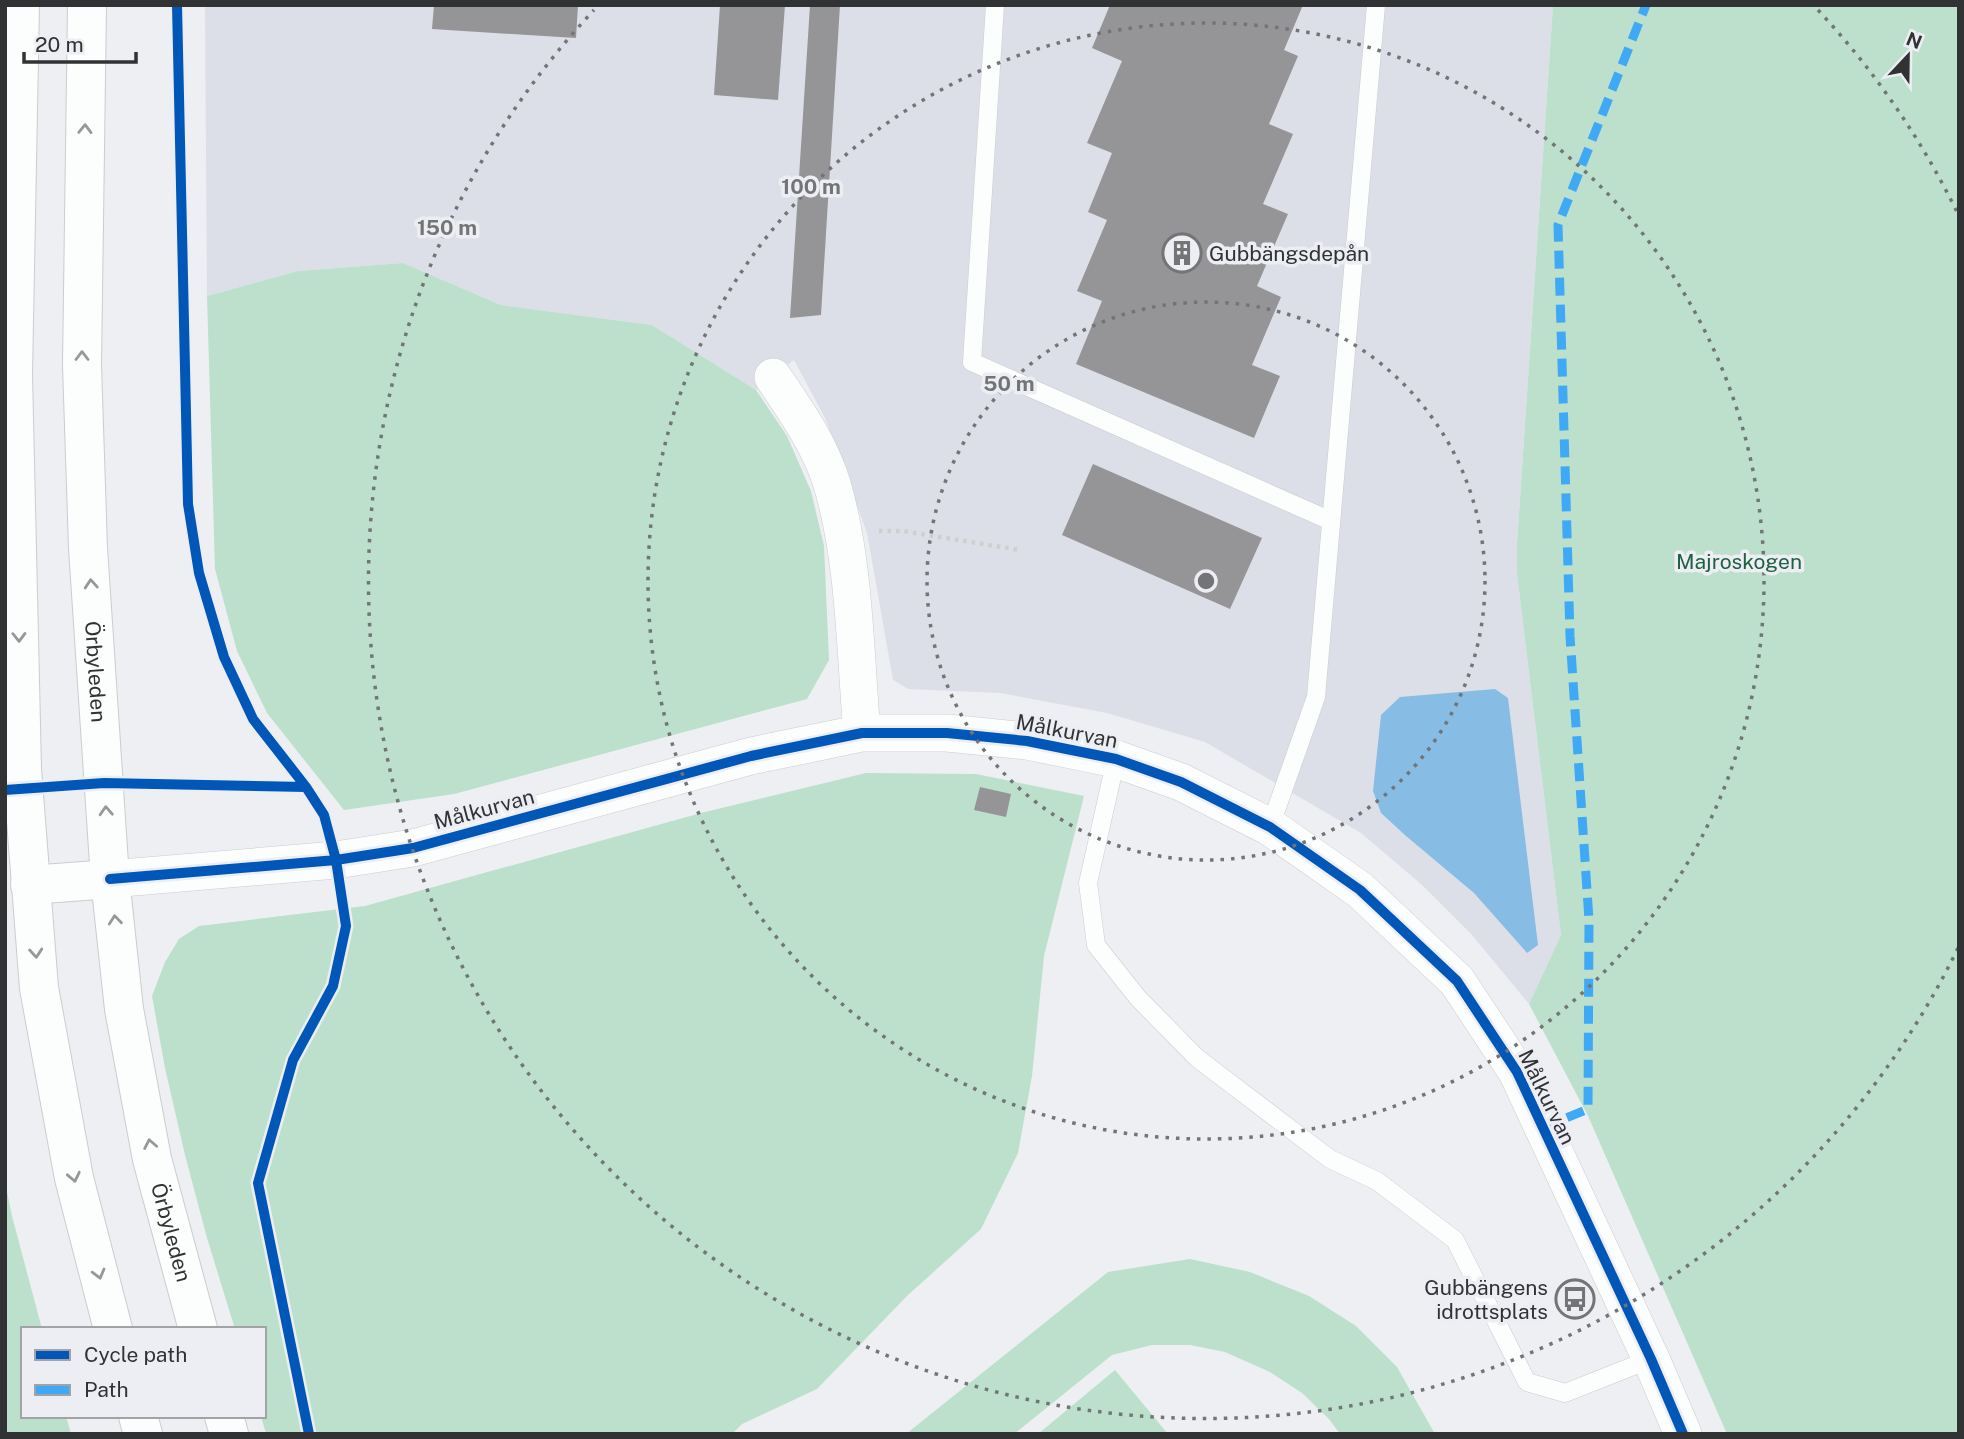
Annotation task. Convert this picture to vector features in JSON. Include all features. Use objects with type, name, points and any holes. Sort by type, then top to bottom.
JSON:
[{"type":"main road","points":[[20,5],[13,375],[22,769],[30,885],[39,988],[72,1164],[113,1327]]},
{"type":"main road","name":"Örbyleden","points":[[87,5],[82,365],[88,548],[110,879],[124,1009],[152,1159],[197,1327]]},
{"type":"main road","points":[[30,885],[110,879]]},
{"type":"street","points":[[773,377],[807,428],[831,482],[846,540],[862,733]]},
{"type":"street","name":"Målkurvan","points":[[110,879],[336,860],[413,848],[751,756],[862,733],[947,733],[1013,740],[1116,759],[1181,782],[1270,827],[1360,890],[1457,981],[1517,1072],[1651,1359],[1683,1434]]},
{"type":"lane","points":[[995,5],[972,362],[1331,521]]},
{"type":"lane","points":[[1270,827],[1316,697],[1376,5]]},
{"type":"lane","points":[[1116,759],[1088,883],[1096,945],[1138,998],[1197,1058],[1272,1116],[1330,1159],[1377,1181],[1455,1240],[1527,1382],[1564,1393],[1651,1359]]},
{"type":"path","points":[[846,540],[883,530],[903,531],[1020,550]]},
{"type":"shaded area","points":[[205,5],[1553,5],[1517,574],[1561,935],[1529,1004],[1472,935],[1421,884],[1361,833],[1205,742],[1107,713],[1000,693],[908,689],[893,680],[867,533],[825,418],[794,360],[756,390],[652,325],[501,305],[403,263],[298,271],[207,296]]},
{"type":"green space","name":"Majroskogen","points":[[1553,5],[1959,5],[1959,1434],[1727,1434],[1588,1116],[1529,1004],[1561,935],[1517,574]]},
{"type":"green space","points":[[403,263],[501,305],[652,325],[756,390],[787,436],[811,491],[824,546],[829,660],[807,699],[454,794],[344,810],[267,713],[237,651],[215,569],[207,296],[298,271]]},
{"type":"green space","points":[[866,773],[976,774],[1084,796],[1044,956],[1032,1076],[1018,1153],[981,1229],[907,1296],[817,1389],[742,1424],[732,1434],[266,1434],[262,1418],[266,1418],[266,1327],[234,1327],[185,1155],[152,996],[165,962],[179,939],[199,926],[365,906],[701,813]]},
{"type":"green space","points":[[5,1182],[41,1327],[21,1327],[21,1418],[67,1418],[71,1434],[5,1434]]},
{"type":"green space","points":[[1190,1259],[1250,1272],[1309,1296],[1356,1326],[1397,1367],[1435,1434],[1340,1434],[1329,1419],[1302,1393],[1270,1372],[1225,1352],[1190,1345],[1152,1345],[1112,1355],[1014,1434],[906,1434],[1108,1272]]},
{"type":"green space","points":[[1115,1370],[1168,1434],[1038,1434]]},
{"type":"water","points":[[1495,689],[1508,698],[1538,945],[1527,953],[1474,893],[1381,813],[1373,791],[1381,715],[1400,697]]},
{"type":"building","points":[[434,5],[578,5],[576,38],[432,29]]},
{"type":"building","points":[[720,5],[785,5],[778,100],[714,95]]},
{"type":"building","points":[[810,5],[840,5],[821,315],[790,318]]},
{"type":"building","name":"Gubbängsdepån","points":[[1110,5],[1303,5],[1284,50],[1298,56],[1269,124],[1293,134],[1263,204],[1288,214],[1257,286],[1281,297],[1252,365],[1280,376],[1254,438],[1076,364],[1102,301],[1077,291],[1107,220],[1088,212],[1112,153],[1087,143],[1122,61],[1092,48]]},
{"type":"building","points":[[1093,464],[1262,538],[1230,609],[1062,535]]},
{"type":"building","points":[[980,787],[1011,794],[1006,817],[974,810]]},
{"type":"marked path","points":[[1542,1128],[1588,1109],[1589,920],[1570,636],[1558,225],[1646,5]]},
{"type":"cycle path","points":[[177,5],[188,504],[199,573],[224,657],[253,719],[306,787],[324,815],[336,860],[346,926],[333,986],[293,1060],[258,1183],[309,1434]]},
{"type":"cycle path","points":[[110,879],[336,860],[413,848],[751,756],[862,733],[947,733],[1027,741],[1116,759],[1181,782],[1270,827],[1360,890],[1457,981],[1517,1072],[1651,1359],[1683,1434]]},
{"type":"cycle path","points":[[5,790],[104,783],[306,787]]},
{"type":"place","name":"Gubbängsdepån","points":[[1182,253]]},
{"type":"place","name":"Gubbängens idrottsplats","points":[[1575,1299]]}]
